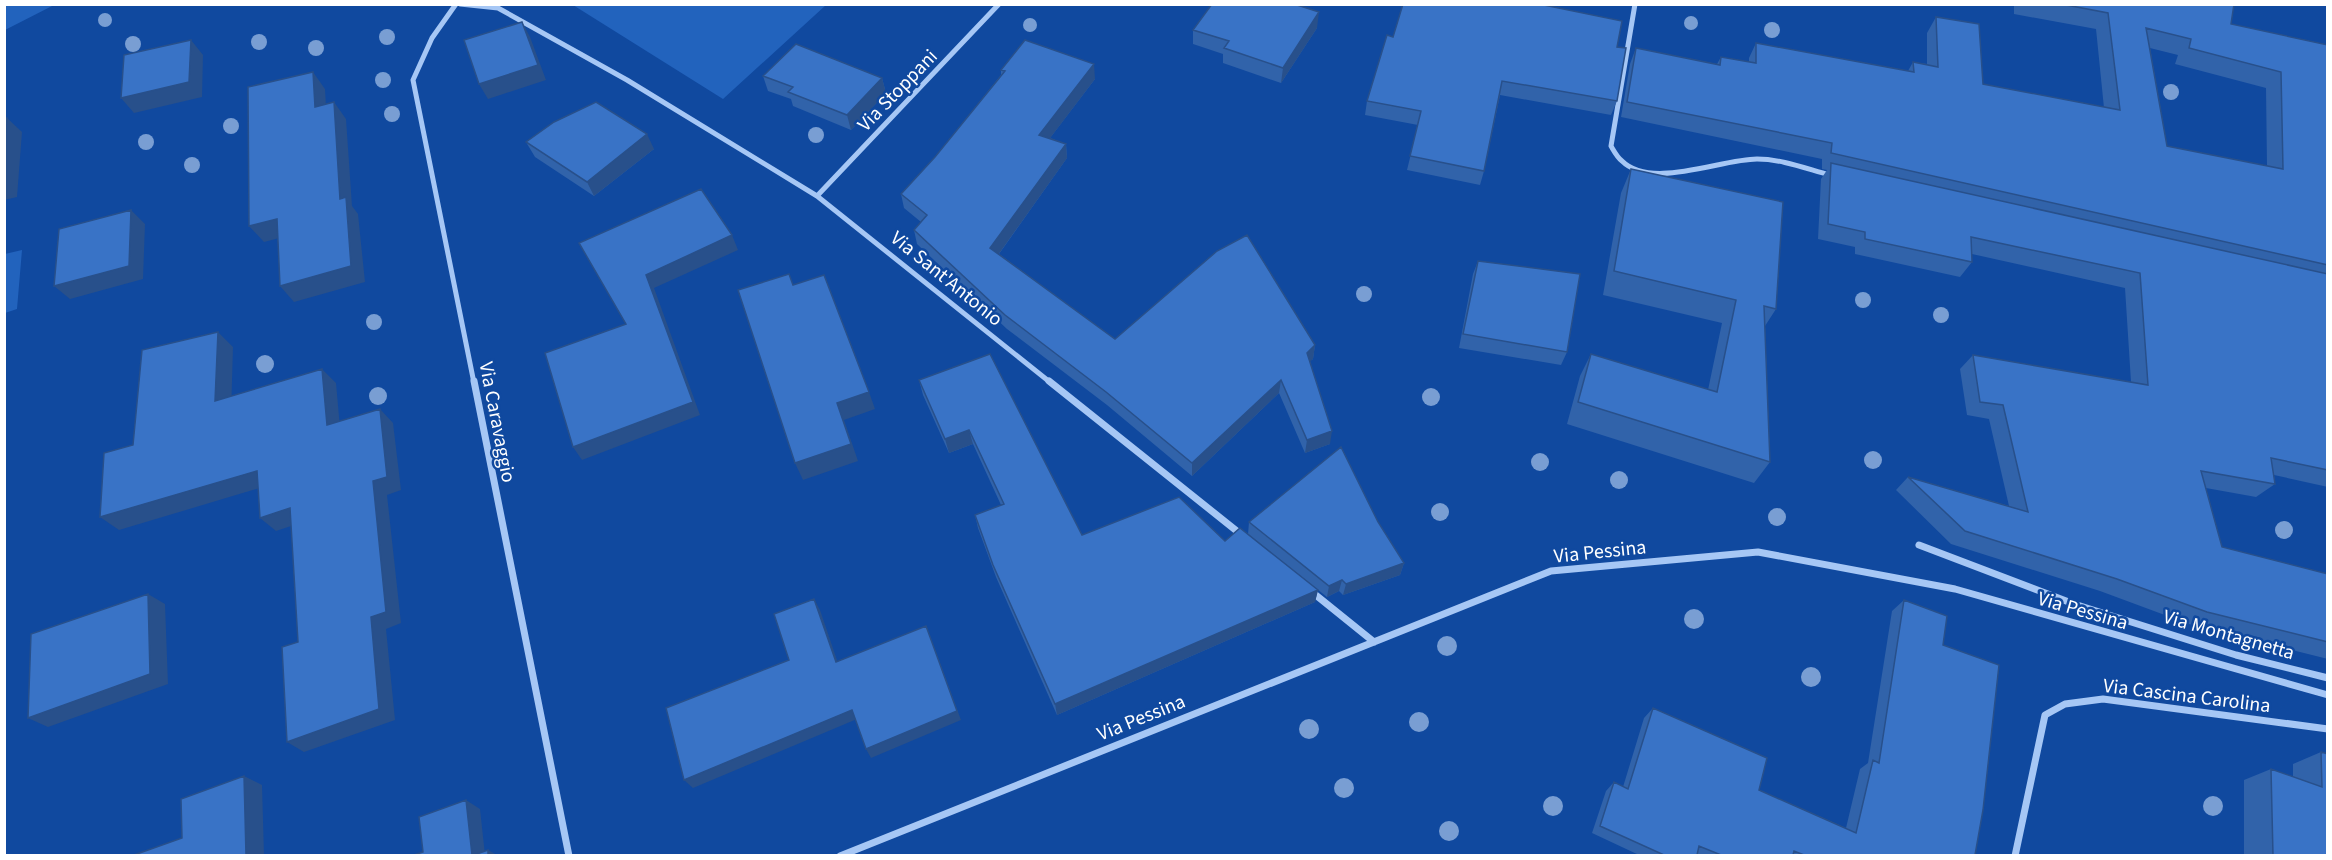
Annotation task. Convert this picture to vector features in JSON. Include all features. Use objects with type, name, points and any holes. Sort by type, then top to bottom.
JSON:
[{"type":"street","name":"Via Sant'Antonio","points":[[458,4],[498,6],[627,80],[817,196],[1254,545]]},
{"type":"street","name":"Via Caravaggio","points":[[458,4],[432,38],[413,80],[569,855]]},
{"type":"street","name":"Via Stoppani","points":[[817,196],[999,4]]},
{"type":"street","points":[[1635,4],[1611,146],[1615,156],[1635,171],[1663,173],[1756,159],[1838,177]]},
{"type":"street","name":"Via Montagnetta","points":[[1918,545],[2074,604],[2236,655],[2328,678]]},
{"type":"street","name":"Via Pessina","points":[[840,855],[1551,571],[1758,552],[1955,589],[2328,695]]},
{"type":"street","points":[[1309,590],[1374,642]]},
{"type":"street","name":"Via Cascina Carolina","points":[[2016,855],[2044,715],[2066,704],[2103,699],[2328,729]]},
{"type":"shaded area","points":[[5,4],[54,4],[54,5],[5,30]]},
{"type":"shaded area","points":[[573,5],[826,5],[723,99]]},
{"type":"shaded area","points":[[22,250],[17,309],[5,313],[5,254]]},
{"type":"building","points":[[1212,4],[1294,4],[1319,12],[1283,68],[1224,48],[1229,41],[1193,30]]},
{"type":"building","points":[[1403,4],[1539,4],[1622,21],[1617,47],[1626,48],[1617,101],[1502,81],[1484,171],[1410,156],[1421,111],[1367,101],[1387,35],[1393,37]]},
{"type":"building","points":[[2061,4],[2234,4],[2231,24],[2328,45],[2328,265],[1831,153],[1832,143],[1627,102],[1636,48],[1720,65],[1721,57],[1756,63],[1756,43],[1914,72],[1913,62],[1938,67],[1936,17],[1979,24],[1983,84],[2120,110],[2108,13]],"holes":[[[2146,28],[2191,39],[2189,48],[2281,72],[2283,169],[2167,146]]]},
{"type":"building","points":[[522,22],[538,65],[479,84],[464,40]]},
{"type":"building","points":[[191,40],[189,82],[121,98],[124,55]]},
{"type":"building","points":[[1025,40],[1094,64],[1039,135],[1066,144],[990,248],[1115,339],[1217,251],[1247,235],[1315,345],[1307,353],[1332,431],[1307,440],[1281,380],[1192,463],[1106,392],[1005,315],[914,230],[927,215],[901,194],[935,157],[1005,71],[1001,70]]},
{"type":"building","points":[[796,44],[882,78],[847,115],[788,92],[793,87],[763,76]]},
{"type":"building","points":[[313,72],[315,107],[334,102],[340,199],[346,197],[351,266],[280,286],[277,219],[249,226],[248,87]]},
{"type":"building","points":[[596,102],[647,134],[587,182],[526,142],[554,122]]},
{"type":"building","points":[[4,118],[7,118],[4,144]]},
{"type":"building","points":[[1831,163],[2328,274],[2328,470],[2271,458],[2275,484],[2201,471],[2222,547],[2328,574],[2328,642],[2207,612],[2117,579],[1965,531],[1908,477],[2028,512],[2003,405],[1980,402],[1973,355],[2148,385],[2140,273],[1971,237],[1972,262],[1865,239],[1865,232],[1828,224]]},
{"type":"building","points":[[1631,169],[1783,202],[1776,309],[1764,306],[1770,462],[1578,402],[1591,354],[1717,392],[1736,300],[1614,271]]},
{"type":"building","points":[[701,189],[732,235],[646,275],[693,402],[573,447],[545,353],[626,324],[579,243]]},
{"type":"building","points":[[131,210],[129,266],[54,286],[59,229]]},
{"type":"building","points":[[1478,261],[1580,274],[1567,352],[1463,334]]},
{"type":"building","points":[[789,274],[793,285],[824,275],[869,392],[837,403],[851,444],[795,463],[738,290]]},
{"type":"building","points":[[218,332],[215,401],[322,369],[327,425],[380,409],[387,477],[373,481],[386,612],[371,617],[379,709],[287,742],[282,647],[298,642],[290,508],[260,518],[257,471],[100,517],[104,453],[133,445],[142,350]]},
{"type":"building","points":[[990,354],[1082,535],[1179,497],[1225,541],[1240,528],[1318,590],[1055,704],[993,565],[975,515],[1004,504],[969,430],[945,439],[919,380]]},
{"type":"building","points":[[1341,447],[1378,522],[1404,563],[1346,584],[1342,580],[1329,586],[1249,522]]},
{"type":"building","points":[[148,594],[150,674],[28,718],[31,634]]},
{"type":"building","points":[[814,599],[836,662],[926,626],[957,711],[866,749],[852,710],[684,780],[666,708],[789,660],[774,614]]},
{"type":"building","points":[[1904,600],[1947,616],[1943,645],[1999,665],[1983,810],[1975,855],[1804,855],[1794,851],[1793,855],[1721,855],[1699,846],[1697,855],[1664,855],[1600,826],[1614,782],[1628,789],[1653,708],[1767,758],[1759,790],[1856,833],[1873,760],[1879,763]]},
{"type":"building","points":[[2321,752],[2328,754],[2328,855],[2273,855],[2271,769],[2322,787]]},
{"type":"building","points":[[244,776],[246,855],[134,855],[182,838],[181,799]]},
{"type":"building","points":[[466,800],[472,855],[414,855],[423,852],[419,817]]},
{"type":"building","points":[[488,850],[488,855],[474,855]]}]
